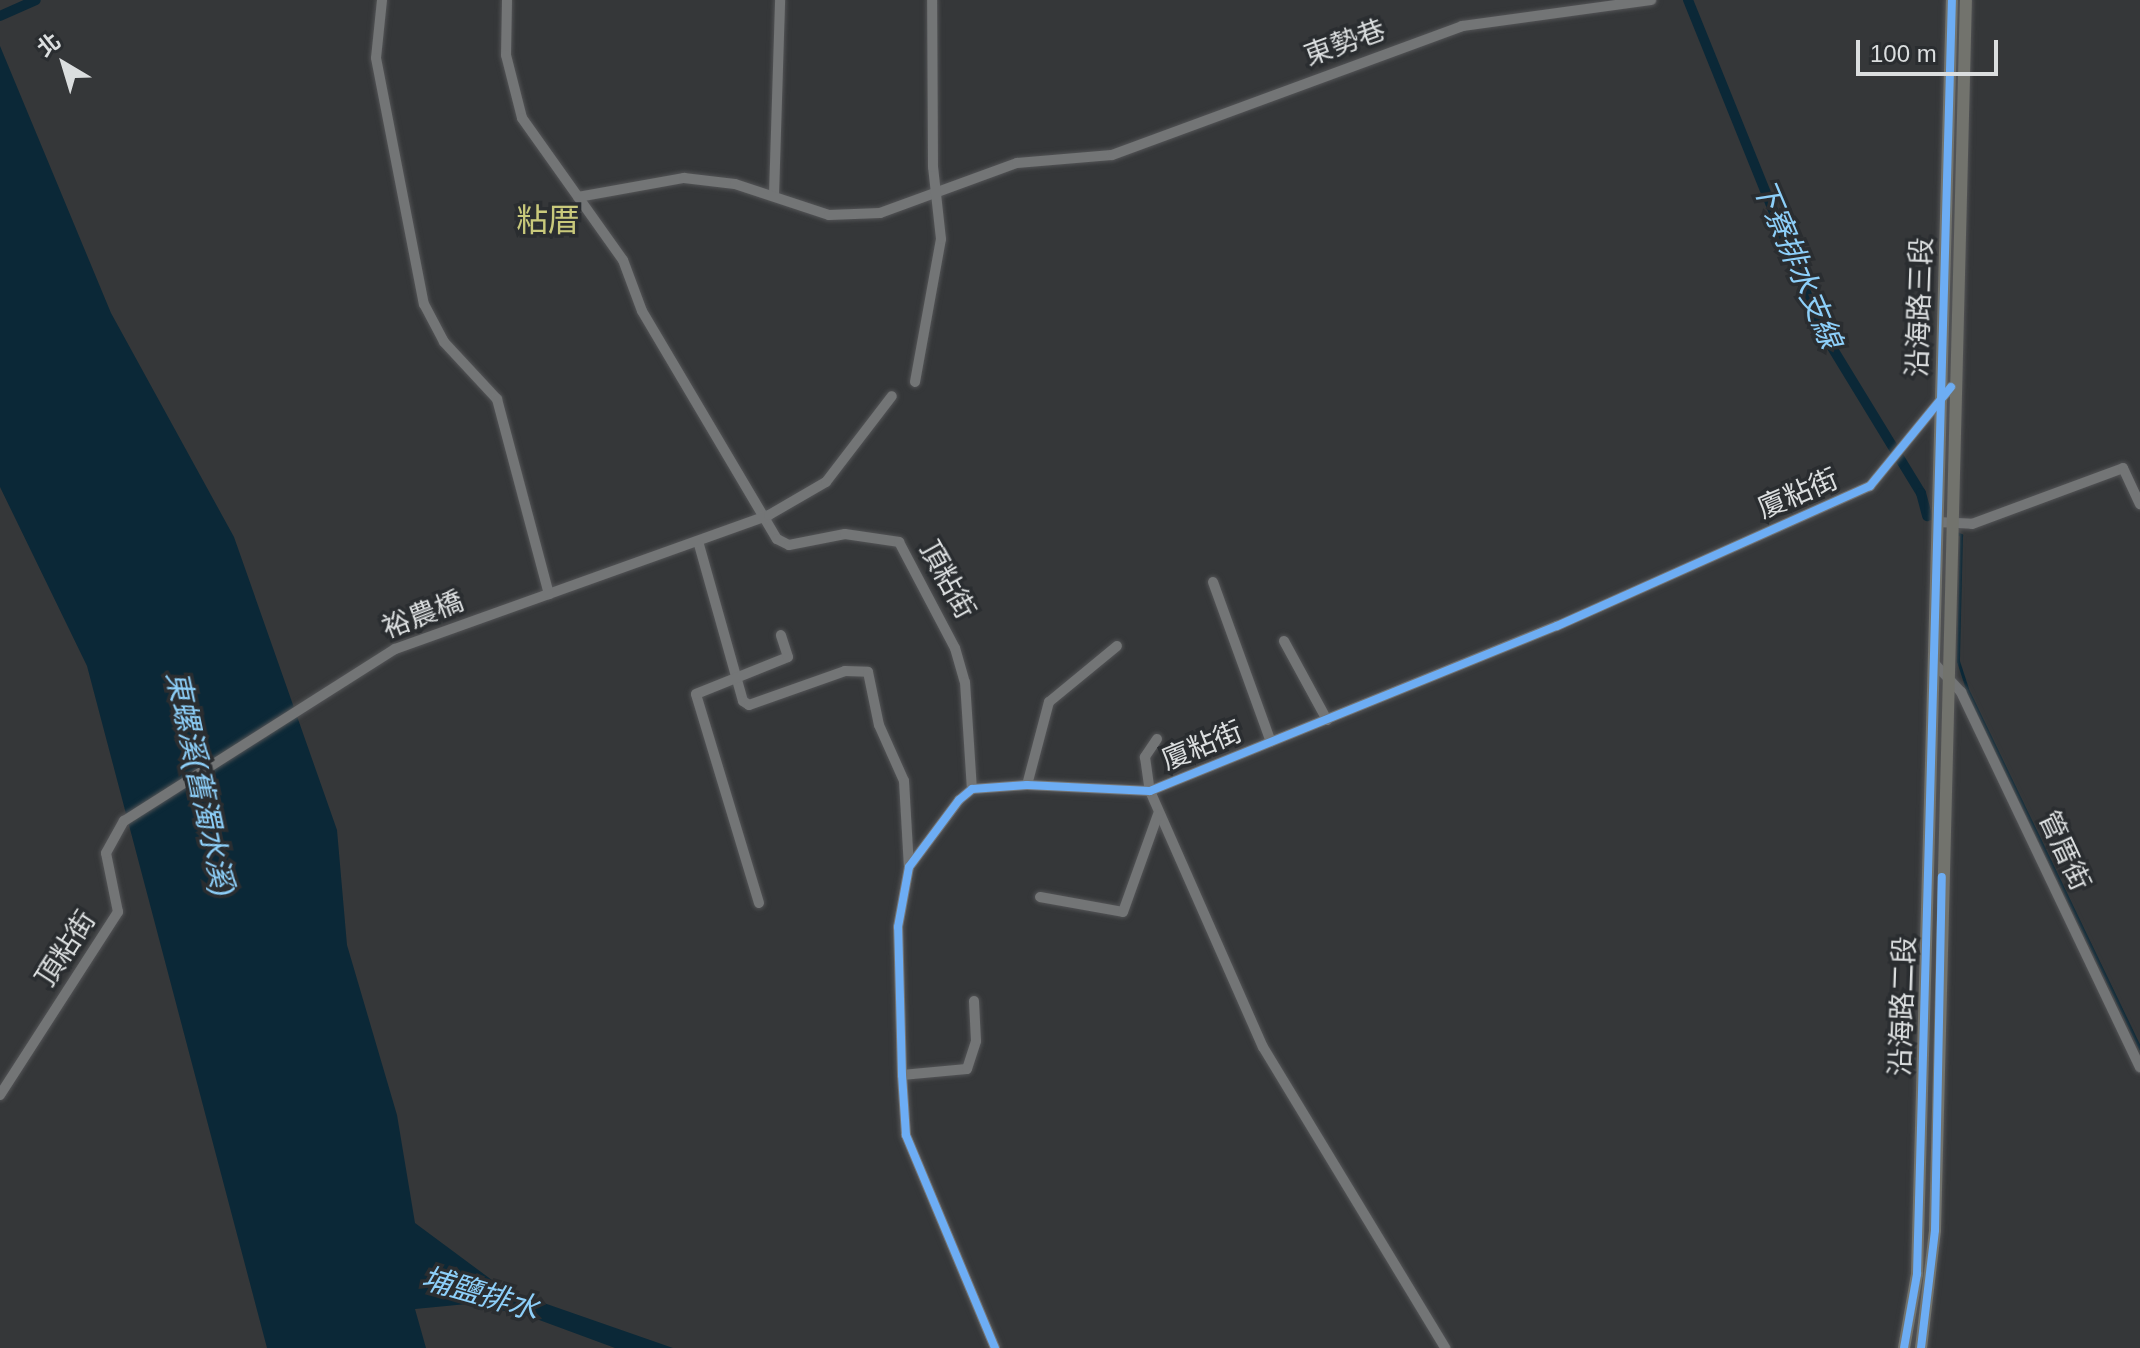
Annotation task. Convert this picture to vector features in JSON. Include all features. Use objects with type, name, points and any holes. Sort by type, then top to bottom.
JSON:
[{"type":"main road","name":"沿海路三段","points":[[1946,675],[1952,524],[1952,0]]},
{"type":"main road","name":"沿海路三段","points":[[1934,663],[1939,396],[1966,0]]},
{"type":"main road","name":"沿海路二段","points":[[1904,1348],[1917,1274],[1934,663]]},
{"type":"main road","name":"沿海路二段","points":[[1921,1348],[1935,1230],[1946,675]]},
{"type":"street","points":[[382,0],[376,58],[424,304],[444,342],[497,399],[549,594]]},
{"type":"street","name":"頂粘街","points":[[507,0],[506,55],[522,118],[623,260],[655,335],[769,515],[777,539],[789,545],[845,534],[899,542],[957,655],[972,789]]},
{"type":"street","points":[[774,195],[780,0]]},
{"type":"street","points":[[915,382],[937,279],[940,191],[933,167],[932,0]]},
{"type":"street","name":"東勢巷","points":[[940,191],[1017,163],[1112,155],[1462,26],[1651,0]]},
{"type":"street","points":[[578,197],[684,178],[774,195],[848,217],[940,191]]},
{"type":"street","name":"廈粘街","points":[[972,789],[1027,785],[1150,791],[1327,720],[1845,499],[1892,461],[1939,396],[1951,387]]},
{"type":"street","points":[[769,515],[826,482],[892,396]]},
{"type":"street","points":[[1938,522],[1972,524],[2123,468],[2140,504]]},
{"type":"street","name":"裕農橋","points":[[124,821],[395,649],[769,515]]},
{"type":"street","points":[[698,541],[735,672],[749,705],[845,671],[868,672],[879,725],[904,781],[909,867],[898,927],[906,1135],[995,1348]]},
{"type":"street","points":[[1213,582],[1271,742]]},
{"type":"street","points":[[759,903],[696,699],[703,686],[735,672],[788,657],[781,635]]},
{"type":"street","points":[[1284,641],[1327,720]]},
{"type":"street","points":[[1027,785],[1049,702],[1093,658],[1117,646]]},
{"type":"street","name":"管厝街","points":[[1934,663],[1961,692],[2140,1067]]},
{"type":"street","points":[[1157,739],[1145,757],[1150,791],[1158,814],[1293,1105],[1445,1348]]},
{"type":"street","points":[[909,867],[972,789]]},
{"type":"street","points":[[1040,897],[1123,912],[1158,814]]},
{"type":"street","name":"頂粘街","points":[[0,1095],[118,912],[106,853],[124,821]]},
{"type":"street","points":[[902,1075],[967,1069],[976,1041],[974,1001]]},
{"type":"water","points":[[0,46],[111,313],[234,537],[337,830],[347,945],[397,1115],[415,1223],[504,1289],[673,1348],[615,1348],[523,1314],[467,1304],[415,1309],[426,1348],[267,1348],[87,666],[0,487]]},
{"type":"waterway","points":[[0,16],[36,0]]},
{"type":"waterway","name":"下寮排水支線","points":[[1688,0],[1822,331],[1921,493],[1927,516]]},
{"type":"waterway","points":[[1927,516],[1934,520]]},
{"type":"waterway","points":[[1955,532],[1961,535],[1958,661],[1967,689],[2140,1048]]},
{"type":"cycle path","points":[[1904,1348],[1917,1274],[1952,0]]},
{"type":"cycle path","points":[[995,1348],[906,1135],[902,1075],[898,927],[909,867],[959,800],[972,789],[1027,785],[1150,791],[1557,626],[1870,486],[1951,387]]},
{"type":"cycle path","points":[[1921,1348],[1935,1230],[1942,877]]},
{"type":"district","name":"粘厝","points":[[548,220]]},
{"type":"water label","name":"東螺溪(舊濁水溪)","points":[[200,784]]},
{"type":"water label","name":"埔鹽排水","points":[[480,1294]]}]
